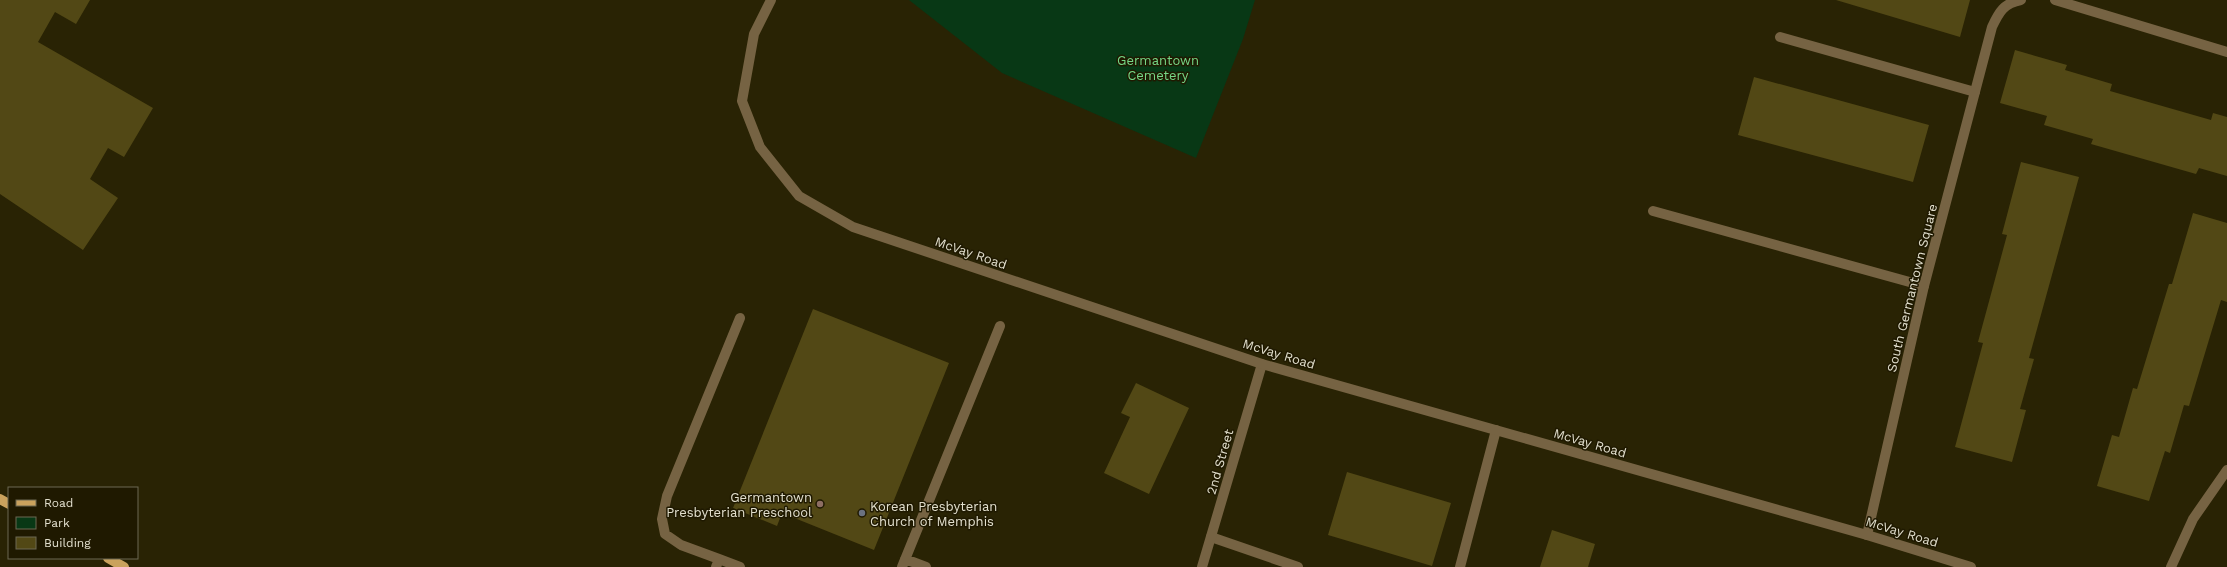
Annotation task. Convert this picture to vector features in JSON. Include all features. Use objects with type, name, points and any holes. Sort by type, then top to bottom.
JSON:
[{"type":"main road","points":[[110,559],[124,567]]},
{"type":"street","name":"McVay Road","points":[[771,0],[754,34],[742,101],[760,146],[799,196],[853,227],[1262,364],[1867,535],[1971,567]]},
{"type":"street","name":"South Germantown Square","points":[[1867,535],[1924,286],[1992,27],[1999,11],[2011,2],[2021,0]]},
{"type":"street","points":[[2055,0],[2227,52]]},
{"type":"street","points":[[1780,37],[1975,92]]},
{"type":"street","points":[[1654,211],[1924,286]]},
{"type":"street","points":[[740,318],[667,496],[662,519],[665,534],[681,545],[717,563],[740,567]]},
{"type":"street","points":[[926,567],[904,563],[1000,326]]},
{"type":"street","name":"2nd Street","points":[[1202,567],[1262,364]]},
{"type":"street","points":[[1460,567],[1496,430]]},
{"type":"street","points":[[2171,567],[2193,519],[2227,470]]},
{"type":"street","points":[[1211,537],[1298,567]]},
{"type":"green space","name":"Germantown Cemetery","points":[[909,0],[1255,0],[1243,39],[1196,158],[1002,73]]},
{"type":"building","points":[[0,0],[90,0],[76,24],[55,12],[38,42],[153,108],[124,157],[108,148],[90,179],[118,198],[83,250],[0,194]]},
{"type":"building","points":[[1836,0],[1970,0],[1960,37]]},
{"type":"building","points":[[2015,50],[2067,65],[2065,70],[2112,84],[2110,91],[2211,120],[2213,113],[2227,117],[2227,176],[2199,168],[2196,174],[2091,144],[2093,139],[2044,125],[2047,116],[2000,103]]},
{"type":"building","points":[[1754,77],[1929,125],[1913,182],[1738,135]]},
{"type":"building","points":[[2021,162],[2079,177],[2029,358],[2034,359],[2020,409],[2026,410],[2012,462],[1955,447],[1983,343],[1978,342],[2007,235],[2002,234]]},
{"type":"building","points":[[2193,213],[2227,223],[2227,302],[2221,300],[2189,406],[2184,405],[2170,453],[2165,451],[2149,501],[2097,486],[2112,435],[2119,437],[2133,388],[2137,389],[2169,284],[2172,284]]},
{"type":"building","points":[[813,309],[949,363],[874,550],[782,513],[777,526],[733,508]]},
{"type":"building","points":[[1136,383],[1189,408],[1149,494],[1104,473],[1130,417],[1121,413]]},
{"type":"building","points":[[1347,472],[1451,503],[1432,566],[1328,535]]},
{"type":"building","points":[[1552,530],[1595,544],[1588,567],[1540,567]]},
{"type":"place","name":"Germantown Presbyterian Preschool","points":[[820,504]]},
{"type":"place","name":"Korean Presbyterian Church of Memphis","points":[[862,513]]}]
